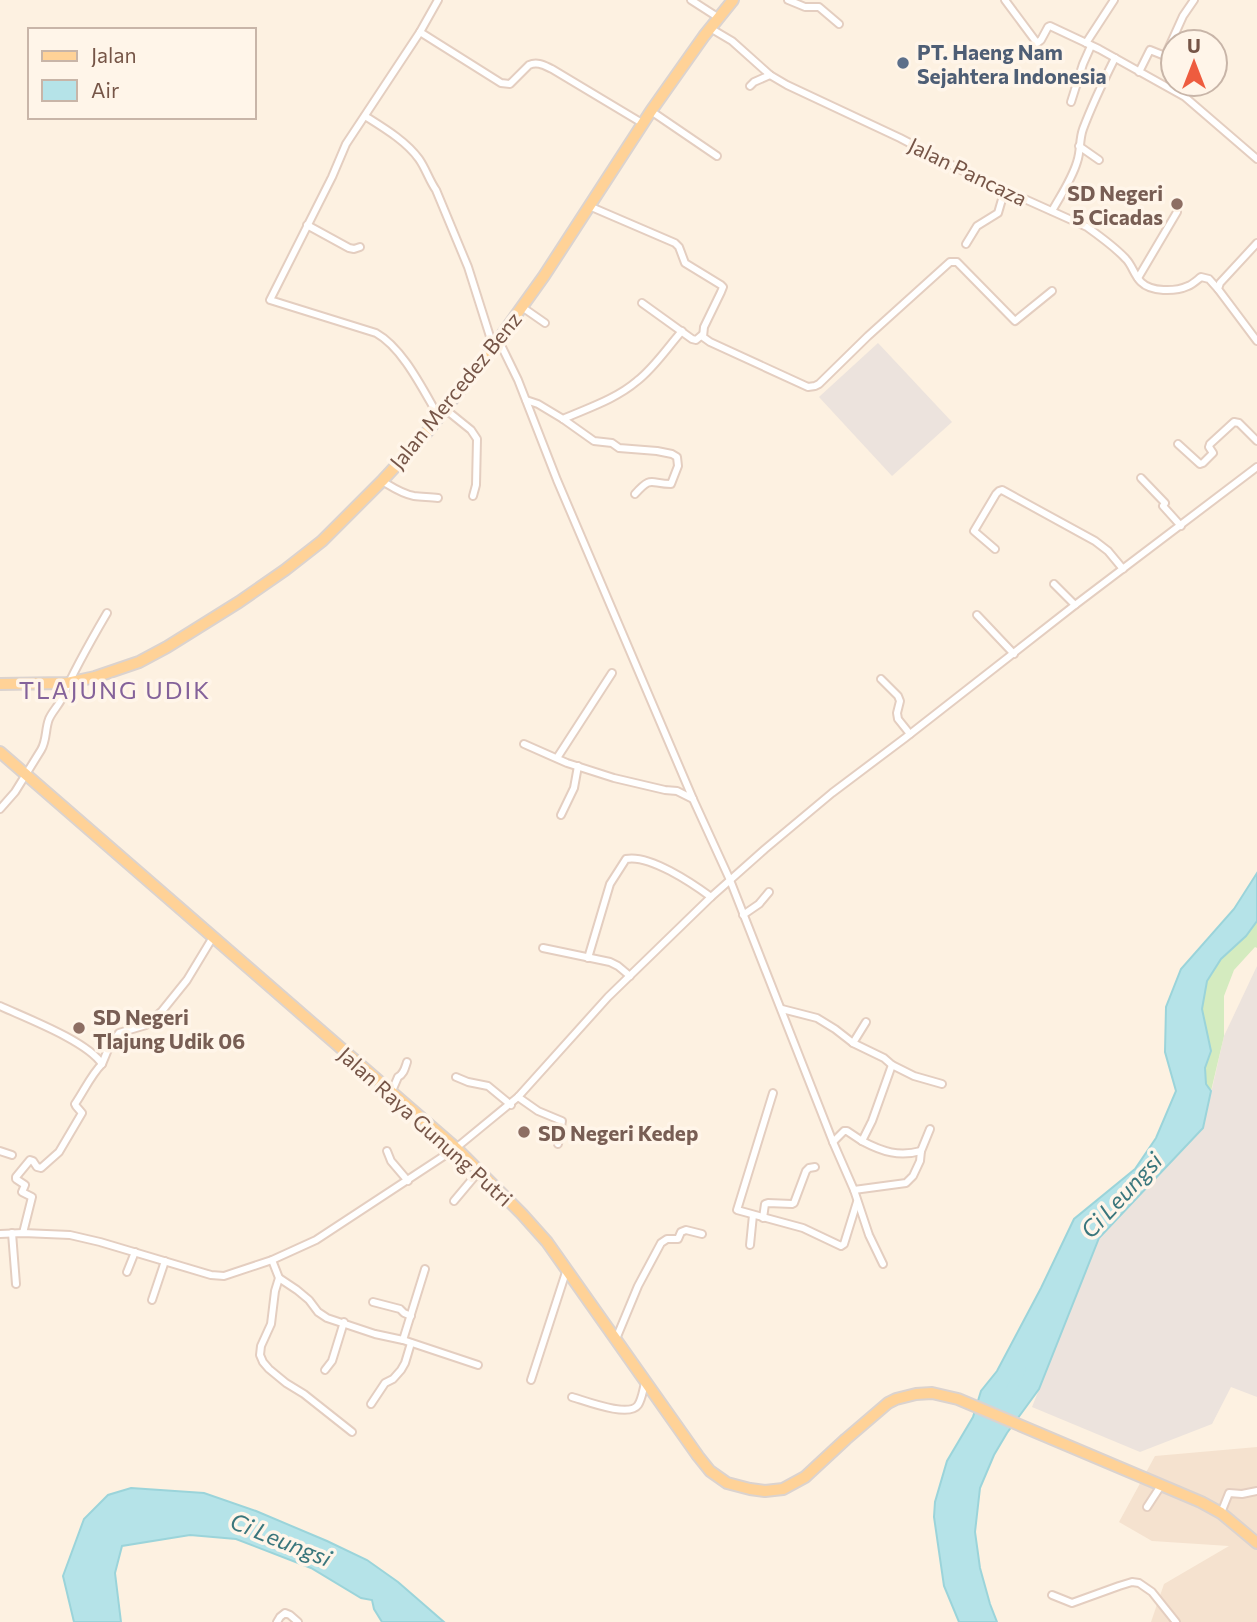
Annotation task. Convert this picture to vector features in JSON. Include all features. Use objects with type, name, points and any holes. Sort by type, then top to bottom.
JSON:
[{"type":"main road","name":"Jalan Mercedez Benz","points":[[0,684],[67,683],[139,662],[197,630],[263,586],[323,541],[428,431],[496,343],[544,276],[642,124],[719,18],[727,2]]},
{"type":"main road","name":"Jalan Raya Gunung Putri","points":[[0,752],[480,1170],[547,1242],[710,1471],[727,1483],[750,1489],[783,1489],[805,1477],[846,1438],[888,1404],[906,1395],[932,1393],[958,1399],[1162,1484],[1221,1513],[1257,1543]]},
{"type":"street","points":[[438,0],[346,144],[270,300],[376,333],[396,348],[442,413],[471,430],[477,439],[476,485],[473,496]]},
{"type":"street","points":[[691,0],[719,18]]},
{"type":"street","points":[[788,0],[805,7],[819,7],[839,24]]},
{"type":"street","points":[[1005,0],[1037,43],[1050,26],[1089,44],[1193,103],[1257,159]]},
{"type":"street","points":[[1071,102],[1089,44],[1114,0]]},
{"type":"street","points":[[1139,72],[1149,51],[1166,54],[1183,16],[1194,0]]},
{"type":"street","name":"Jalan Pancaza","points":[[710,28],[737,44],[770,75],[787,85],[1087,228],[1103,238],[1127,260],[1138,278]]},
{"type":"street","points":[[420,32],[501,83],[510,84],[529,65],[541,64],[642,124]]},
{"type":"street","points":[[1052,211],[1073,173],[1092,106],[1115,58]]},
{"type":"street","points":[[750,86],[770,75]]},
{"type":"street","points":[[651,111],[717,156]]},
{"type":"street","points":[[365,116],[405,145],[422,162],[436,190],[496,343],[526,400],[557,480],[730,880],[883,1265]]},
{"type":"street","points":[[1079,146],[1099,160]]},
{"type":"street","points":[[966,244],[977,226],[998,213],[1005,189]]},
{"type":"street","points":[[589,205],[675,243],[685,263],[723,287],[702,335],[696,340],[642,303]]},
{"type":"street","points":[[1177,212],[1138,278],[1153,289],[1176,289],[1204,277],[1218,289],[1257,341]]},
{"type":"street","points":[[307,225],[349,248],[360,247]]},
{"type":"street","points":[[1218,289],[1220,283],[1257,243]]},
{"type":"street","points":[[702,335],[710,342],[804,386],[812,387],[819,384],[950,262],[957,262],[1015,321],[1052,290]]},
{"type":"street","points":[[522,307],[545,323]]},
{"type":"street","points":[[563,419],[610,398],[635,383],[682,331]]},
{"type":"street","points":[[526,400],[538,404],[597,442],[612,443],[622,448],[657,451],[677,457],[678,466],[671,484],[649,481],[635,494]]},
{"type":"street","points":[[1178,444],[1200,464],[1213,453],[1210,444],[1234,422],[1240,423],[1257,441]]},
{"type":"street","points":[[0,1234],[70,1235],[211,1275],[224,1276],[272,1260],[316,1240],[456,1148],[511,1105],[608,997],[710,897],[765,849],[832,793],[1257,467]]},
{"type":"street","points":[[1141,478],[1165,503],[1163,506],[1181,526]]},
{"type":"street","points":[[382,481],[403,493],[438,498]]},
{"type":"street","points":[[995,549],[974,531],[996,494],[1002,490],[1095,541],[1108,551],[1123,569]]},
{"type":"street","points":[[1054,584],[1075,605]]},
{"type":"street","points":[[0,809],[11,798],[44,744],[48,722],[107,613]]},
{"type":"street","points":[[977,615],[1014,654]]},
{"type":"street","points":[[556,758],[612,673]]},
{"type":"street","points":[[881,679],[898,696],[898,719],[910,734]]},
{"type":"street","points":[[524,744],[614,778],[677,791],[693,799]]},
{"type":"street","points":[[561,816],[574,788],[578,766]]},
{"type":"street","points":[[588,958],[610,884],[626,859],[637,858],[653,863],[688,881],[710,897]]},
{"type":"street","points":[[743,915],[759,904],[769,892]]},
{"type":"street","points":[[23,1233],[32,1197],[22,1192],[25,1185],[16,1177],[30,1160],[41,1168],[59,1152],[82,1112],[75,1104],[102,1064],[109,1047],[121,1032],[146,1025],[162,1011],[187,980],[214,937]]},
{"type":"street","points":[[543,948],[613,964],[630,976]]},
{"type":"street","points":[[0,1006],[69,1038],[98,1058],[102,1064]]},
{"type":"street","points":[[782,1009],[817,1018],[853,1044],[875,1052],[892,1065],[914,1076],[942,1084]]},
{"type":"street","points":[[853,1044],[866,1022]]},
{"type":"street","points":[[391,1091],[407,1062]]},
{"type":"street","points":[[862,1141],[892,1065]]},
{"type":"street","points":[[456,1077],[485,1085],[511,1105]]},
{"type":"street","points":[[773,1093],[737,1210],[803,1228],[841,1246],[847,1237],[858,1200]]},
{"type":"street","points":[[519,1097],[538,1111],[562,1121],[558,1144]]},
{"type":"street","points":[[854,1190],[906,1183],[913,1176],[920,1161],[930,1129]]},
{"type":"street","points":[[833,1142],[847,1131],[874,1147],[903,1155],[922,1151]]},
{"type":"street","points":[[0,1151],[12,1155]]},
{"type":"street","points":[[387,1151],[391,1161],[408,1181]]},
{"type":"street","points":[[763,1218],[765,1204],[792,1205],[806,1171],[815,1167]]},
{"type":"street","points":[[454,1201],[480,1170]]},
{"type":"street","points":[[750,1245],[754,1215]]},
{"type":"street","points":[[616,1339],[638,1286],[662,1243],[670,1238],[678,1239],[681,1231],[702,1234]]},
{"type":"street","points":[[12,1233],[16,1284]]},
{"type":"street","points":[[127,1272],[135,1252]]},
{"type":"street","points":[[272,1260],[279,1278],[297,1290],[327,1318],[375,1334],[404,1339],[478,1365]]},
{"type":"street","points":[[152,1300],[165,1261]]},
{"type":"street","points":[[404,1339],[425,1269]]},
{"type":"street","points":[[531,1380],[567,1269]]},
{"type":"street","points":[[279,1278],[271,1324],[261,1346],[262,1362],[352,1432]]},
{"type":"street","points":[[373,1302],[400,1309],[411,1316]]},
{"type":"street","points":[[326,1370],[332,1361],[344,1322]]},
{"type":"street","points":[[372,1404],[385,1383],[401,1370],[411,1343]]},
{"type":"street","points":[[572,1397],[625,1411],[640,1402],[645,1383]]},
{"type":"street","points":[[1147,1507],[1162,1484]]},
{"type":"street","points":[[1221,1513],[1229,1493],[1257,1491]]},
{"type":"street","points":[[1052,1595],[1072,1603],[1132,1582],[1139,1583],[1152,1592],[1176,1622]]},
{"type":"street","points":[[277,1622],[285,1614],[298,1622]]},
{"type":"shaded area","points":[[878,343],[952,422],[892,476],[819,397]]},
{"type":"shaded area","points":[[1257,966],[1257,1397],[1231,1387],[1212,1424],[1140,1452],[1032,1407],[1099,1238],[1203,1128],[1224,1036]]},
{"type":"shaded area","points":[[1257,1447],[1257,1622],[1151,1622],[1164,1584],[1229,1546],[1152,1541],[1119,1522],[1155,1456]]},
{"type":"green space","points":[[1257,921],[1257,948],[1255,947],[1234,970],[1224,996],[1224,1036],[1211,1091],[1206,1085],[1205,1068],[1211,1051],[1202,1009],[1207,981],[1221,959],[1246,936]]},
{"type":"water","points":[[1257,873],[1257,921],[1246,936],[1221,959],[1207,981],[1202,1009],[1211,1051],[1205,1068],[1206,1084],[1211,1091],[1203,1128],[1099,1238],[1039,1389],[1007,1433],[980,1488],[975,1532],[980,1568],[997,1622],[959,1622],[944,1586],[934,1517],[935,1502],[947,1461],[973,1417],[981,1391],[997,1371],[1041,1288],[1074,1219],[1135,1169],[1156,1138],[1176,1091],[1165,1052],[1166,1007],[1181,969],[1234,909]]},
{"type":"water","points":[[131,1488],[204,1493],[256,1511],[327,1541],[367,1560],[398,1582],[444,1622],[382,1622],[372,1600],[361,1598],[311,1568],[236,1539],[190,1535],[122,1546],[115,1573],[121,1622],[74,1622],[63,1576],[84,1519],[108,1495]]},
{"type":"waterway","name":"Ci Leungsi","points":[[996,1421],[1021,1369]]},
{"type":"place","name":"PT. Haeng Nam Sejahtera Indonesia","points":[[903,63]]},
{"type":"place","name":"SD Negeri 5 Cicadas","points":[[1177,204]]},
{"type":"place","name":"SD Negeri Tlajung Udik 06","points":[[79,1028]]},
{"type":"place","name":"SD Negeri Kedep","points":[[524,1132]]},
{"type":"district","name":"TLAJUNG UDIK","points":[[115,689]]}]
